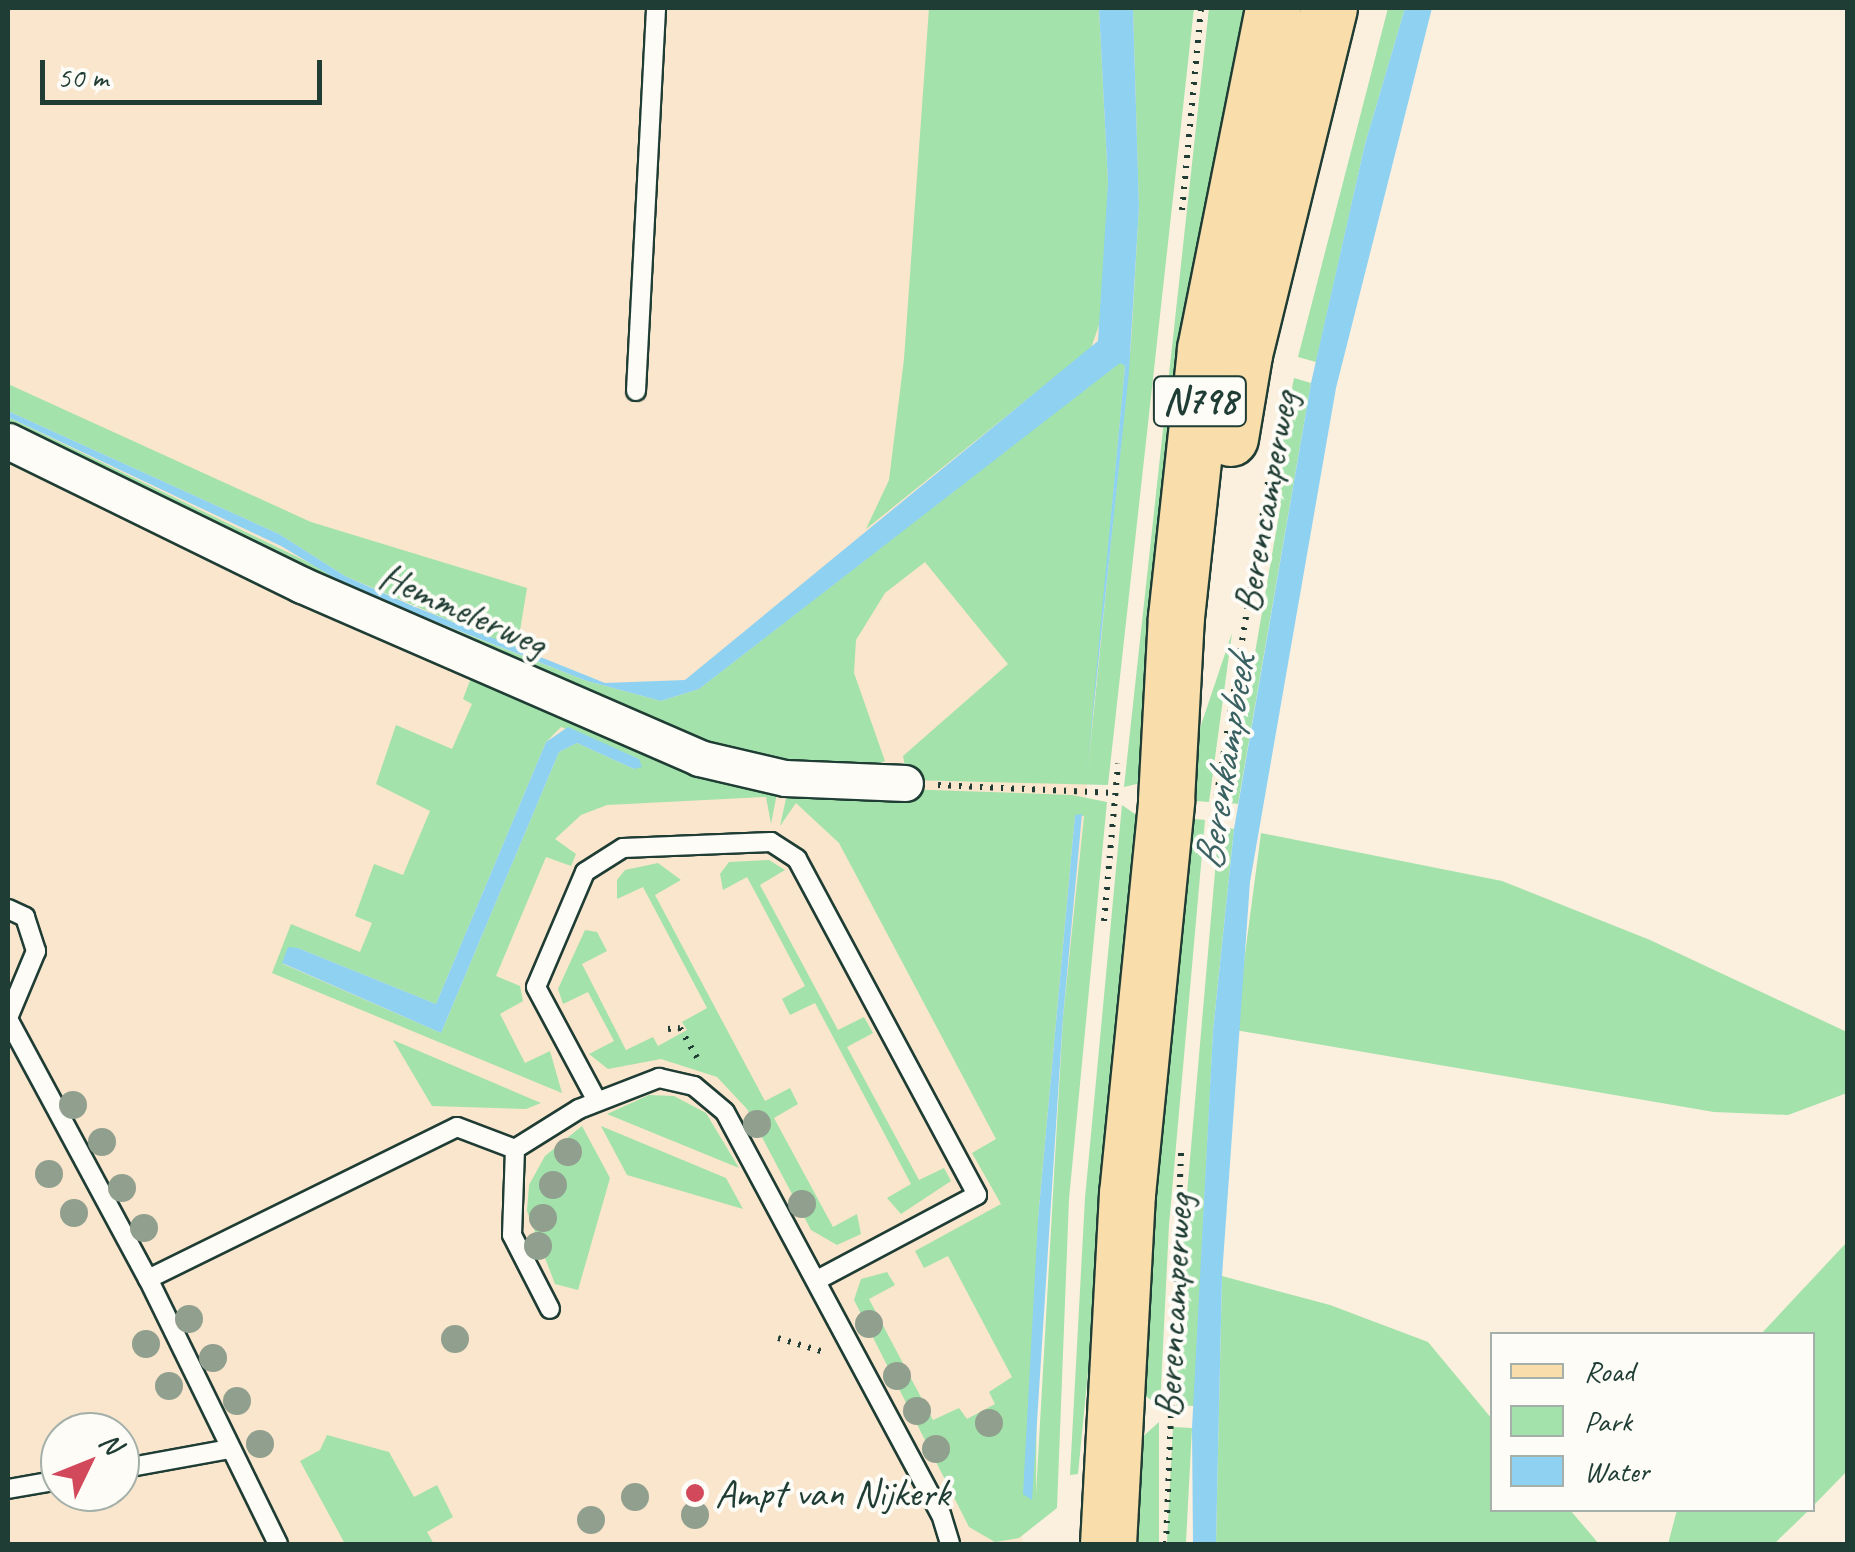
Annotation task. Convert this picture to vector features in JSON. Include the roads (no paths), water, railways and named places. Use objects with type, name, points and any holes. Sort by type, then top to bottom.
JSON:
[{"type":"main road","name":"Berencamperweg","points":[[1108,1544],[1126,1194],[1165,801],[1274,8]]},
{"type":"main road","name":"Berencamperweg","points":[[1225,351],[1329,8]]},
{"type":"street","name":"Hemmelerweg","points":[[8,441],[302,586],[687,753],[785,778],[906,783]]},
{"type":"lane","points":[[636,392],[656,8]]},
{"type":"lane","points":[[597,1101],[536,987],[585,872],[623,848],[771,842],[797,860],[977,1195],[816,1280]]},
{"type":"lane","points":[[8,908],[25,917],[36,951],[8,1018],[148,1279],[278,1544]]},
{"type":"lane","points":[[515,1149],[597,1101],[645,1080],[694,1086],[725,1112],[941,1514],[950,1544]]},
{"type":"lane","points":[[148,1279],[457,1127],[515,1149]]},
{"type":"lane","points":[[515,1149],[512,1235],[550,1309]]},
{"type":"lane","points":[[140,1465],[230,1449]]},
{"type":"lane","points":[[8,1489],[40,1483]]},
{"type":"water","points":[[1099,8],[1133,8],[1139,207],[1129,372],[1087,770],[1125,366],[1120,363],[699,689],[661,701],[587,681],[355,590],[281,546],[8,417],[8,411],[279,534],[345,576],[605,683],[685,680],[1098,341],[1108,183]]},
{"type":"water","points":[[1405,8],[1432,8],[1336,388],[1250,882],[1222,1276],[1216,1544],[1193,1544],[1192,1428],[1213,1031],[1234,829],[1311,383],[1365,144]]},
{"type":"water","points":[[568,727],[639,759],[642,767],[634,769],[577,743],[559,752],[441,1033],[282,963],[288,947],[298,948],[436,1004],[546,742]]},
{"type":"water","points":[[1082,814],[1063,1017],[1032,1500],[1023,1494],[1038,1219],[1075,815]]},
{"type":"place","name":"Ampt van Nijkerk","points":[[695,1493]]},
{"type":"water label","name":"Berenkampbeek","points":[[1225,763]]}]
